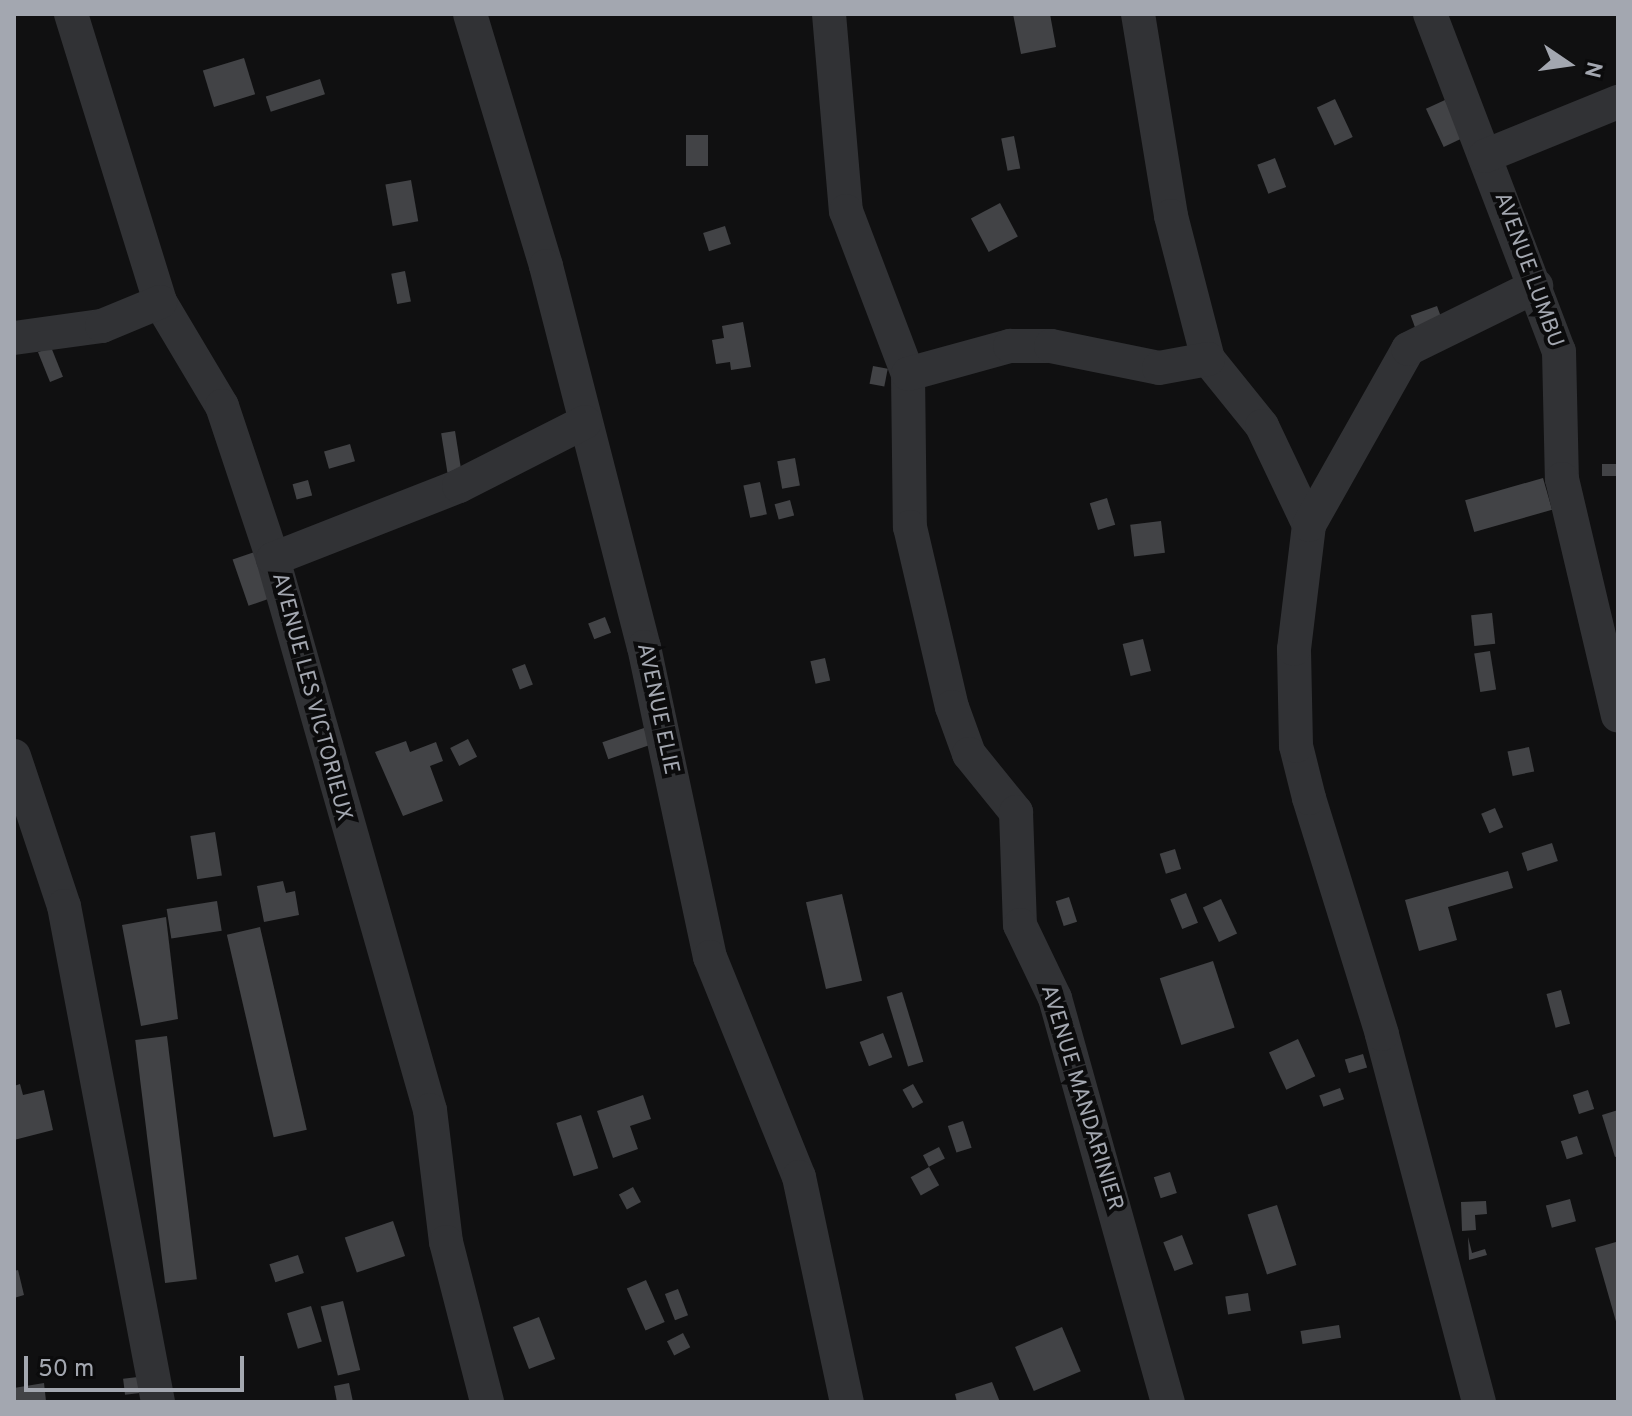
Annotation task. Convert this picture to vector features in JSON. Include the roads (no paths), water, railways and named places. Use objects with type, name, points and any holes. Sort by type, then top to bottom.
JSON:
[{"type":"street","name":"AVENUE LES VICTORIEUX","points":[[71,14],[160,302],[222,406],[273,559],[430,1110],[446,1242],[487,1402]]},
{"type":"street","name":"AVENUE ELIE","points":[[470,14],[585,422],[644,647],[710,957],[799,1177],[847,1402]]},
{"type":"street","name":"AVENUE MANDARINIER","points":[[829,14],[846,211],[908,374],[910,527],[952,707],[969,754],[1016,812],[1020,925],[1055,998],[1168,1402]]},
{"type":"street","points":[[1138,14],[1171,216],[1208,359],[1262,426],[1309,525]]},
{"type":"street","name":"AVENUE LUMBU","points":[[1430,14],[1559,351],[1562,479],[1618,715]]},
{"type":"street","points":[[1485,156],[1618,102]]},
{"type":"street","points":[[1479,1402],[1296,746],[1294,649],[1309,525],[1408,349],[1536,286]]},
{"type":"street","points":[[14,338],[102,326],[160,302]]},
{"type":"street","points":[[908,374],[1010,346],[1051,346],[1159,368],[1208,359]]},
{"type":"street","points":[[273,559],[459,486],[585,422]]},
{"type":"street","points":[[14,756],[64,906],[158,1402]]}]
